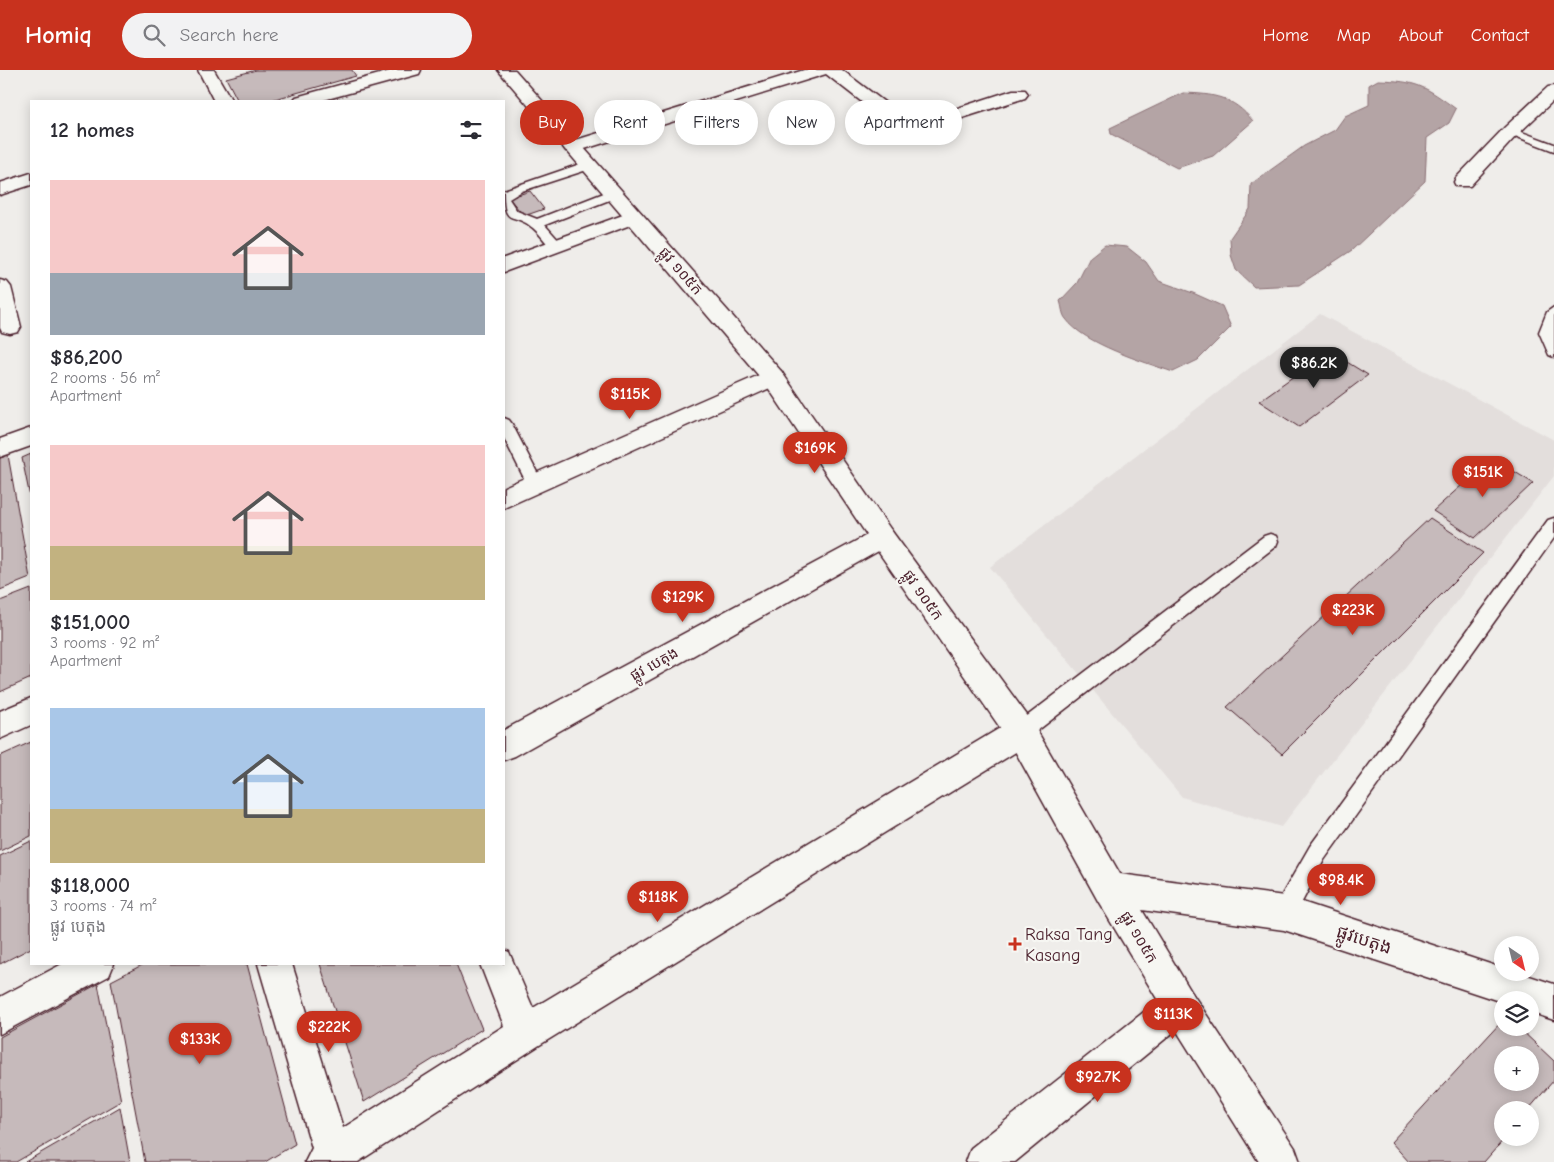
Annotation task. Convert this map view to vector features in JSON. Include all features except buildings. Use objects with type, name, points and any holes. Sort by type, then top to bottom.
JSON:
[{"type":"street","points":[[206,70],[222,100]]},
{"type":"street","points":[[306,100],[413,70]]},
{"type":"street","name":"ផ្លូវ ១០៥ក","points":[[506,70],[772,377],[882,537],[1022,732],[1110,888],[1180,1005],[1282,1162]]},
{"type":"street","points":[[572,147],[822,70]]},
{"type":"street","points":[[831,70],[909,130],[1019,94]]},
{"type":"street","points":[[1463,182],[1511,131],[1554,91]]},
{"type":"street","points":[[0,188],[30,180]]},
{"type":"street","points":[[505,265],[634,217]]},
{"type":"street","points":[[0,286],[10,327]]},
{"type":"street","points":[[505,498],[772,377]]},
{"type":"street","points":[[0,448],[30,437]]},
{"type":"street","name":"ផ្លូវ បេតុង","points":[[505,745],[882,537]]},
{"type":"street","points":[[0,725],[30,711]]},
{"type":"street","points":[[276,965],[329,1159],[525,1033],[1022,732]]},
{"type":"street","name":"ផ្លូវបេតុង","points":[[1110,888],[1284,913],[1554,1002]]},
{"type":"street","points":[[0,1016],[95,965]]},
{"type":"street","points":[[497,965],[525,1033]]},
{"type":"street","points":[[985,1162],[1180,1005]]},
{"type":"lane","points":[[1511,131],[1554,148]]},
{"type":"lane","points":[[505,196],[518,188],[589,165]]},
{"type":"lane","points":[[537,224],[613,194]]},
{"type":"lane","points":[[505,202],[513,214],[537,224],[556,246]]},
{"type":"lane","points":[[1554,312],[1546,332],[1554,352]]},
{"type":"lane","points":[[505,426],[535,484]]},
{"type":"lane","points":[[1284,913],[1317,853],[1554,525]]},
{"type":"lane","points":[[1022,732],[1270,541]]},
{"type":"shaded area","points":[[1378,80],[1420,86],[1456,109],[1449,123],[1427,138],[1425,181],[1352,250],[1299,285],[1254,287],[1236,270],[1231,255],[1230,238],[1250,209],[1251,184],[1304,146],[1335,130],[1345,116],[1369,105],[1369,85]]},
{"type":"shaded area","points":[[1183,93],[1204,94],[1230,101],[1253,121],[1213,156],[1177,168],[1111,134],[1110,128]]},
{"type":"shaded area","points":[[1105,245],[1127,247],[1146,262],[1159,281],[1222,306],[1231,327],[1198,360],[1173,372],[1115,351],[1086,336],[1065,317],[1060,301],[1077,283],[1090,257]]},
{"type":"shaded area","points":[[1320,314],[1554,440],[1554,476],[1281,827],[1182,797],[990,567]]},
{"type":"place","name":"Raksa Tang Kasang","points":[[1015,944]]}]
